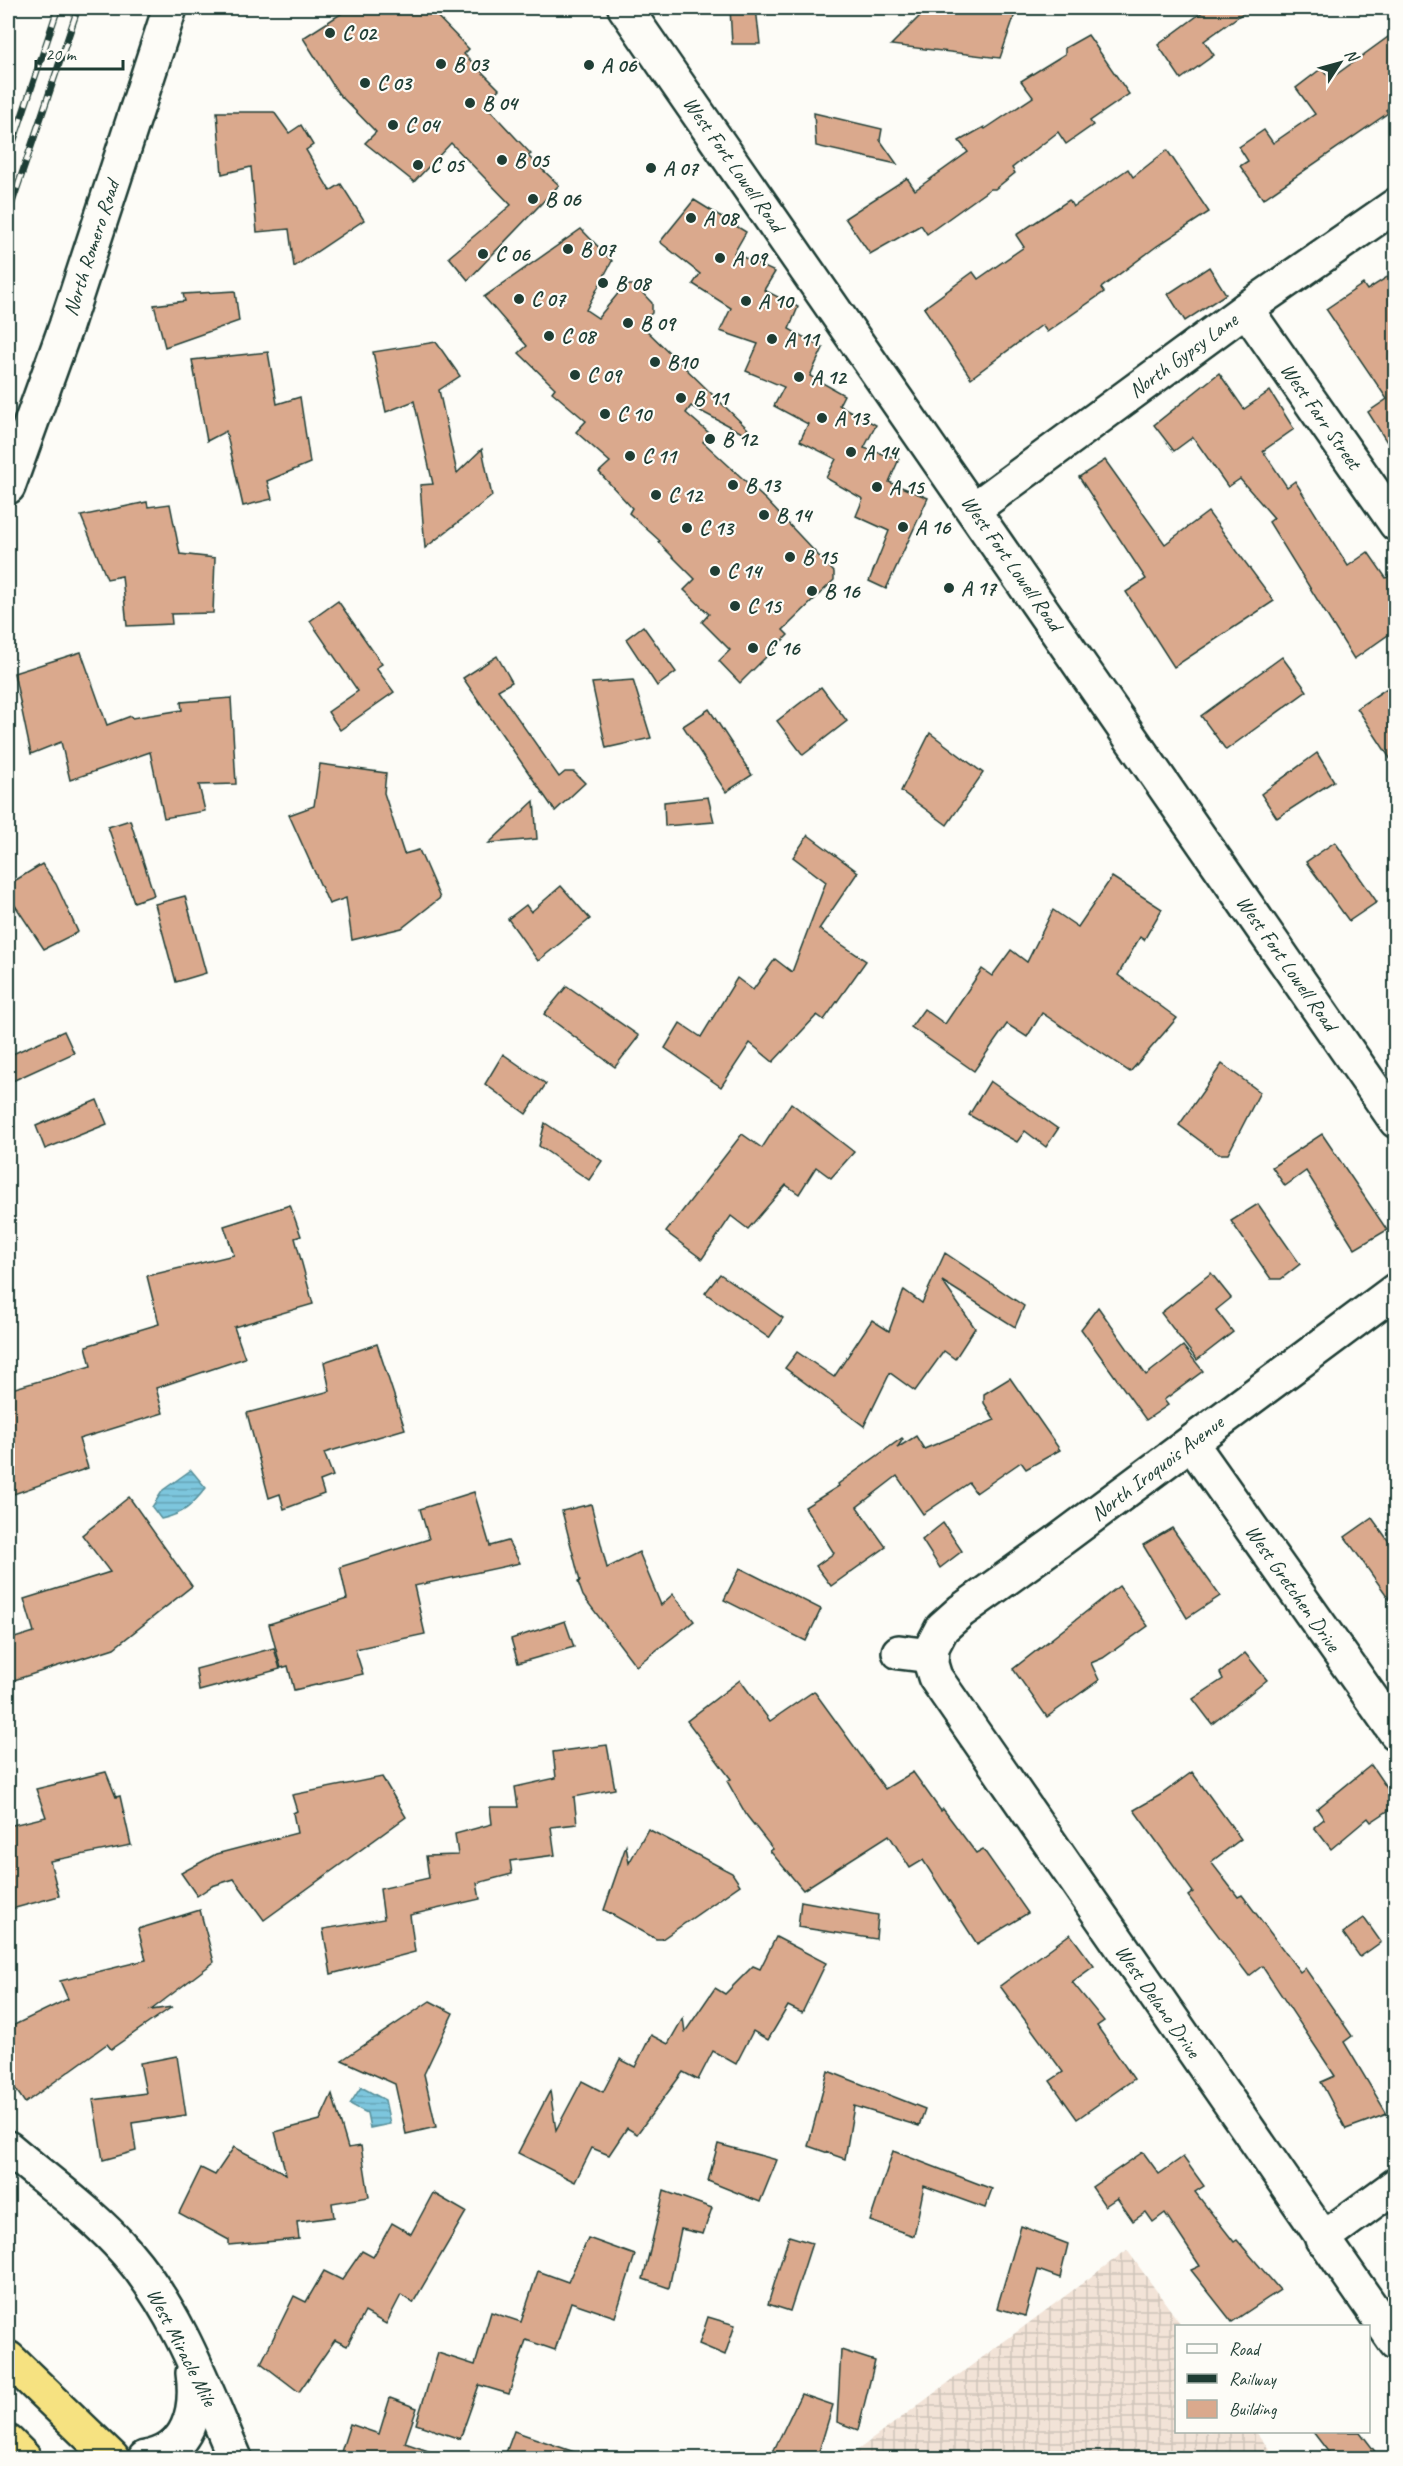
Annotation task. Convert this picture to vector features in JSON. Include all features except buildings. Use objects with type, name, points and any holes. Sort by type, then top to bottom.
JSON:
[{"type":"highway","points":[[8,2358],[111,2458]]},
{"type":"highway","points":[[8,2442],[24,2458]]},
{"type":"street","name":"North Romero Road","points":[[8,487],[66,326],[170,8]]},
{"type":"street","name":"West Fort Lowell Road","points":[[625,8],[974,508],[1395,1121]]},
{"type":"street","name":"North Gypsy Lane","points":[[974,508],[1246,309],[1395,205]]},
{"type":"street","name":"West Farr Street","points":[[1246,309],[1395,524]]},
{"type":"street","name":"North Iroquois Avenue","points":[[931,1656],[932,1647],[942,1628],[961,1611],[1395,1290]]},
{"type":"street","name":"West Gretchen Drive","points":[[1191,1443],[1395,1733]]},
{"type":"street","points":[[899,1652],[931,1656]]},
{"type":"street","name":"West Delano Drive","points":[[931,1656],[936,1677],[1395,2343]]},
{"type":"street","name":"West Miracle Mile","points":[[8,2148],[89,2216],[127,2253],[162,2300],[235,2458]]},
{"type":"street","points":[[1322,2239],[1395,2185]]},
{"type":"street","points":[[145,2458],[155,2457],[172,2447],[190,2424],[195,2397],[188,2354]]},
{"type":"street","points":[[65,2414],[110,2448],[123,2455],[139,2458]]},
{"type":"street","points":[[211,2458],[222,2428]]},
{"type":"shaded area","points":[[1127,2250],[1181,2325],[1175,2325],[1175,2433],[1257,2433],[1276,2458],[847,2458]]},
{"type":"water","points":[[191,1470],[206,1488],[196,1500],[176,1515],[161,1519],[152,1507],[163,1490]]},
{"type":"water","points":[[361,2087],[385,2100],[390,2124],[370,2128],[367,2113],[350,2104]]},
{"type":"railway","points":[[8,158],[58,8]]},
{"type":"railway","points":[[8,215],[78,8]]},
{"type":"place","name":"C 02","points":[[330,33]]},
{"type":"place","name":"B 03","points":[[441,64]]},
{"type":"place","name":"A 06","points":[[589,65]]},
{"type":"place","name":"C 03","points":[[365,83]]},
{"type":"place","name":"B 04","points":[[470,103]]},
{"type":"place","name":"C 04","points":[[393,125]]},
{"type":"place","name":"B 05","points":[[502,160]]},
{"type":"place","name":"C 05","points":[[418,165]]},
{"type":"place","name":"A 07","points":[[651,168]]},
{"type":"place","name":"B 06","points":[[533,199]]},
{"type":"place","name":"A 08","points":[[691,218]]},
{"type":"place","name":"B 07","points":[[568,249]]},
{"type":"place","name":"C 06","points":[[483,254]]},
{"type":"place","name":"A 09","points":[[720,258]]},
{"type":"place","name":"B 08","points":[[603,283]]},
{"type":"place","name":"C 07","points":[[519,299]]},
{"type":"place","name":"A 10","points":[[746,301]]},
{"type":"place","name":"B 09","points":[[628,323]]},
{"type":"place","name":"C 08","points":[[549,336]]},
{"type":"place","name":"A 11","points":[[772,339]]},
{"type":"place","name":"B10","points":[[655,362]]},
{"type":"place","name":"C 09","points":[[575,375]]},
{"type":"place","name":"A 12","points":[[799,377]]},
{"type":"place","name":"B 11","points":[[681,398]]},
{"type":"place","name":"C 10","points":[[605,414]]},
{"type":"place","name":"A 13","points":[[822,418]]},
{"type":"place","name":"B 12","points":[[710,439]]},
{"type":"place","name":"A 14","points":[[851,452]]},
{"type":"place","name":"C 11","points":[[630,456]]},
{"type":"place","name":"B 13","points":[[733,485]]},
{"type":"place","name":"A 15","points":[[877,487]]},
{"type":"place","name":"C 12","points":[[656,495]]},
{"type":"place","name":"B 14","points":[[764,515]]},
{"type":"place","name":"A 16","points":[[903,527]]},
{"type":"place","name":"C 13","points":[[687,528]]},
{"type":"place","name":"B 15","points":[[790,557]]},
{"type":"place","name":"C 14","points":[[715,571]]},
{"type":"place","name":"A 17","points":[[949,588]]},
{"type":"place","name":"B 16","points":[[812,591]]},
{"type":"place","name":"C 15","points":[[735,606]]},
{"type":"place","name":"C 16","points":[[753,648]]}]
